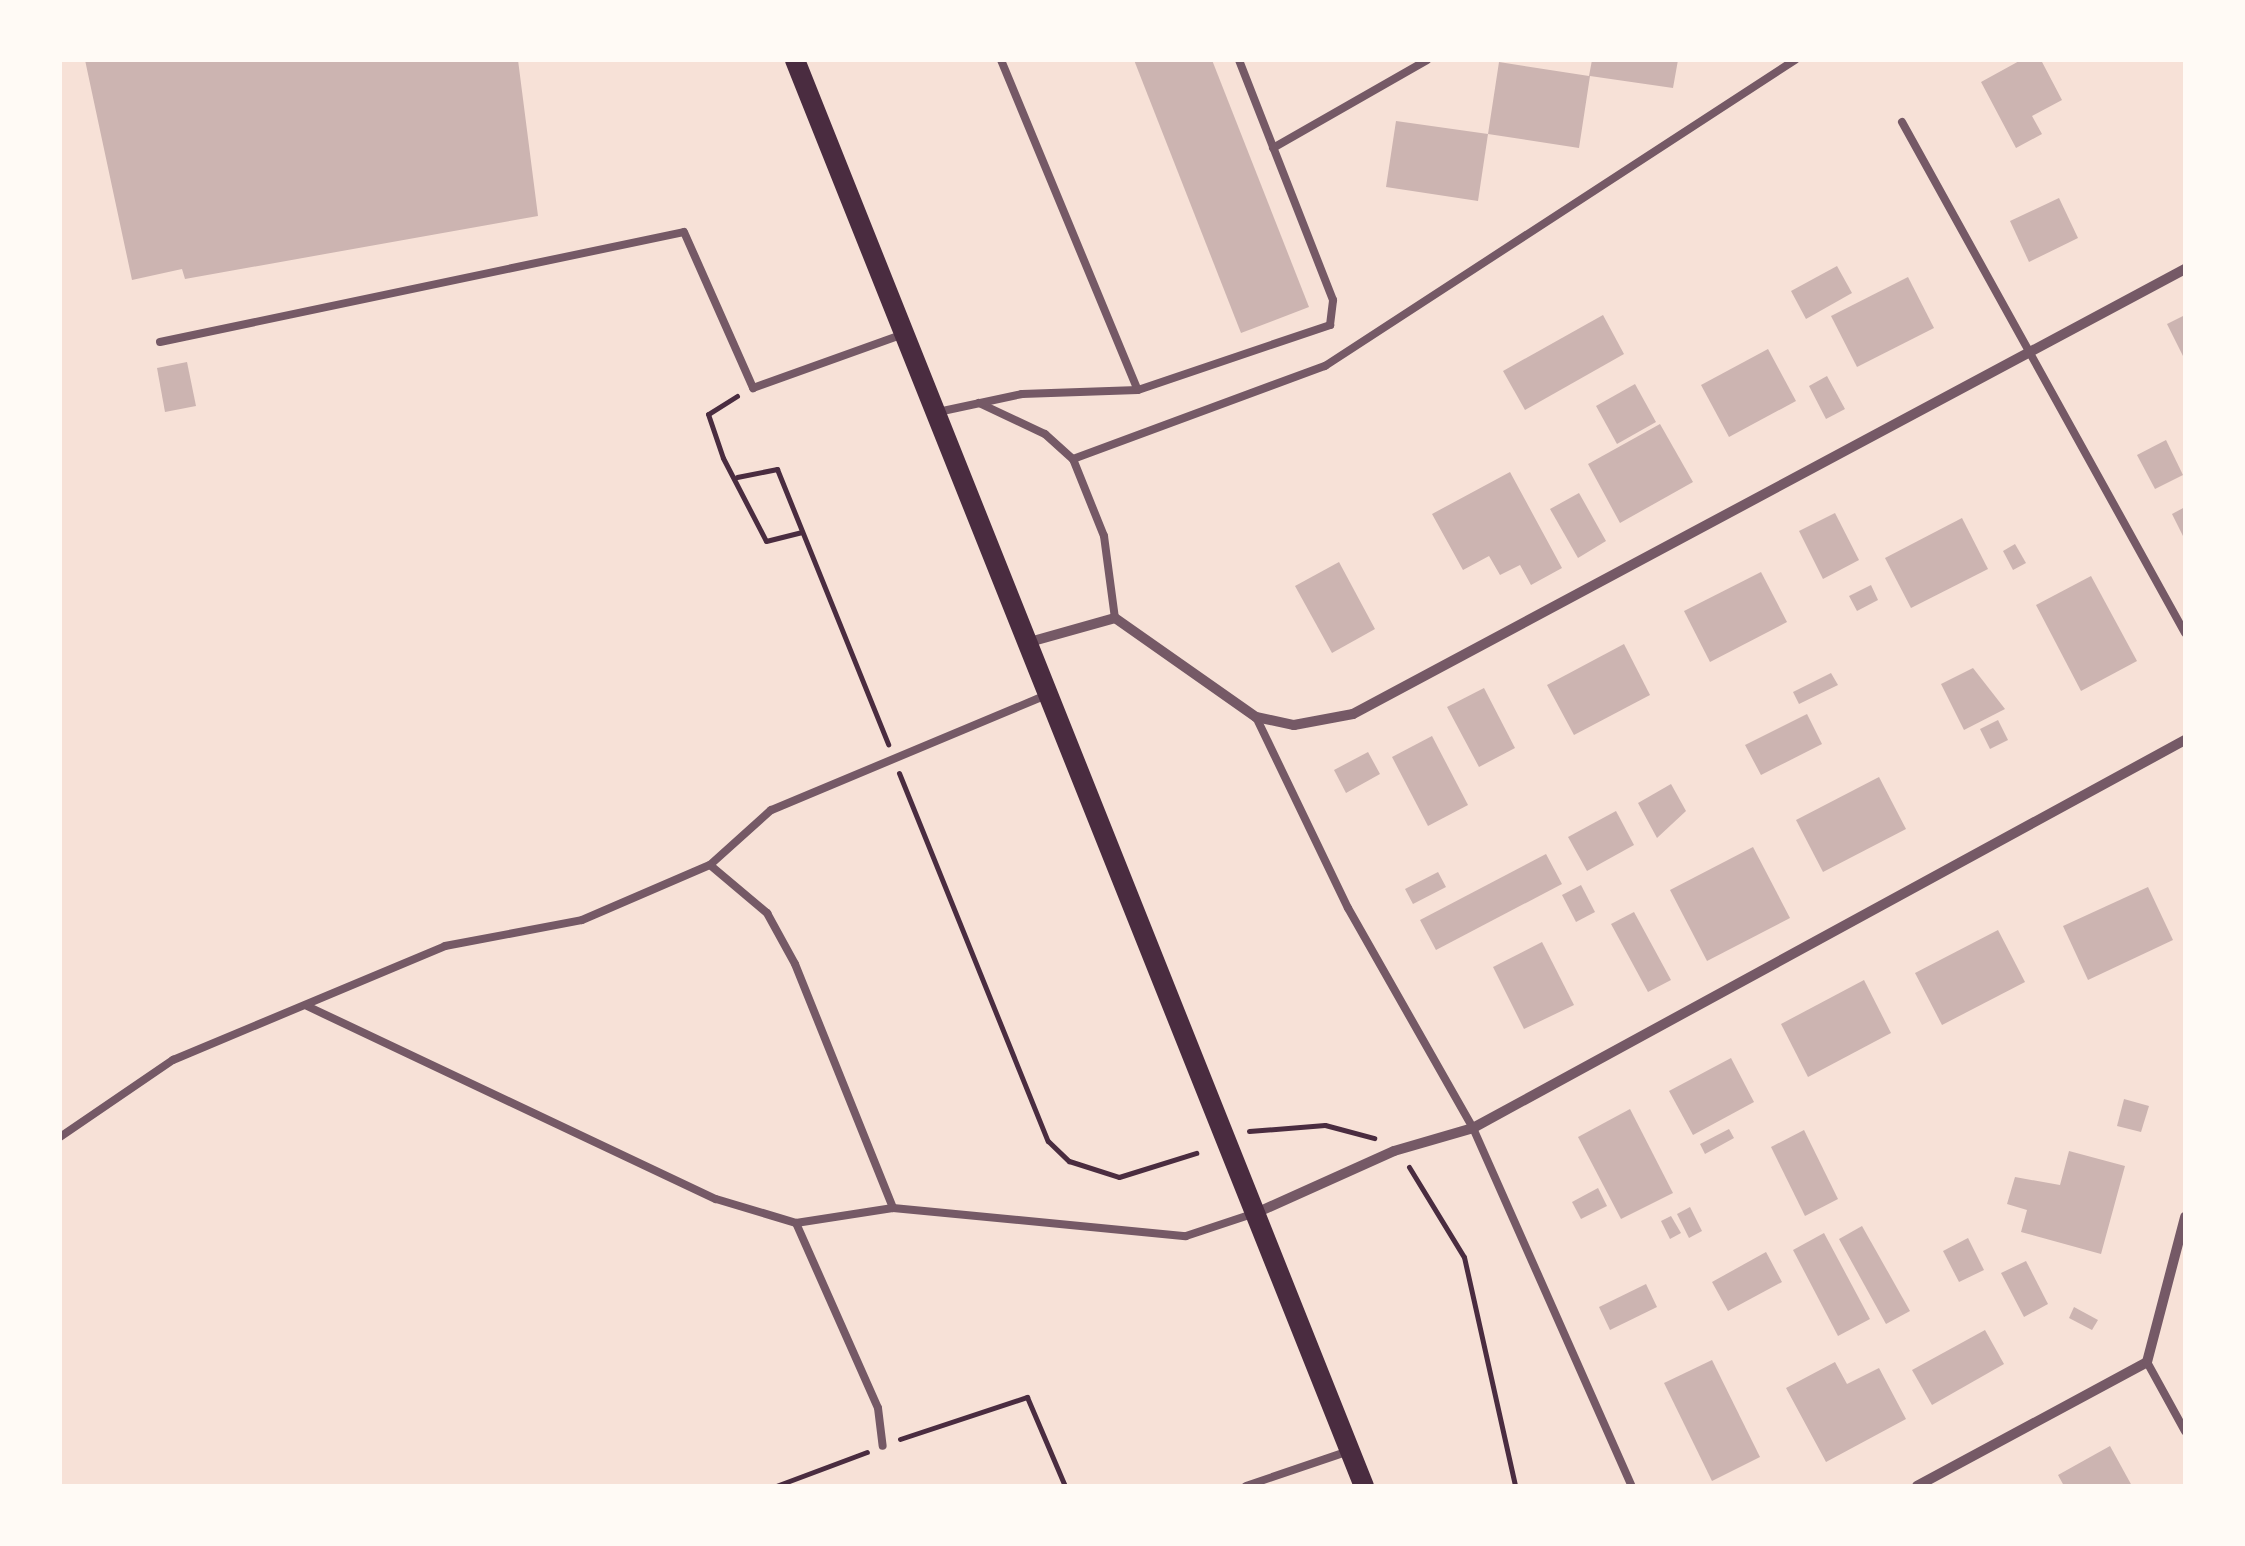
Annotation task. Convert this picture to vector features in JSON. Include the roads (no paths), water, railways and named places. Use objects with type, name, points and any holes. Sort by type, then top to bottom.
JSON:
[{"type":"main road","points":[[795,60],[1364,1486]]},
{"type":"street","points":[[1025,643],[1115,618],[1256,717],[1294,725],[1353,714],[2185,269]]},
{"type":"street","points":[[1254,1214],[1394,1152],[1473,1128],[2185,740]]},
{"type":"street","points":[[1917,1486],[2147,1362],[2185,1217]]},
{"type":"lane","points":[[1001,60],[1138,390]]},
{"type":"lane","points":[[935,413],[979,403],[1138,390],[1260,356],[1335,318],[1239,60]]},
{"type":"lane","points":[[1273,148],[1427,60]]},
{"type":"lane","points":[[1073,459],[1325,366],[1795,60]]},
{"type":"lane","points":[[1902,122],[2024,355],[2185,633]]},
{"type":"lane","points":[[160,342],[684,232],[753,388],[904,334]]},
{"type":"lane","points":[[979,403],[1045,434],[1073,459],[1104,536],[1115,618]]},
{"type":"lane","points":[[60,1137],[174,1060],[444,946],[582,920],[710,866],[772,810],[1047,695]]},
{"type":"lane","points":[[1256,717],[1348,908],[1473,1128],[1632,1486]]},
{"type":"lane","points":[[710,866],[767,913],[795,964],[893,1208]]},
{"type":"lane","points":[[307,1006],[716,1199],[796,1223],[893,1208],[1186,1236],[1254,1214]]},
{"type":"lane","points":[[796,1223],[878,1408],[883,1446]]},
{"type":"lane","points":[[2147,1362],[2185,1431]]},
{"type":"lane","points":[[1246,1486],[1350,1450]]}]
